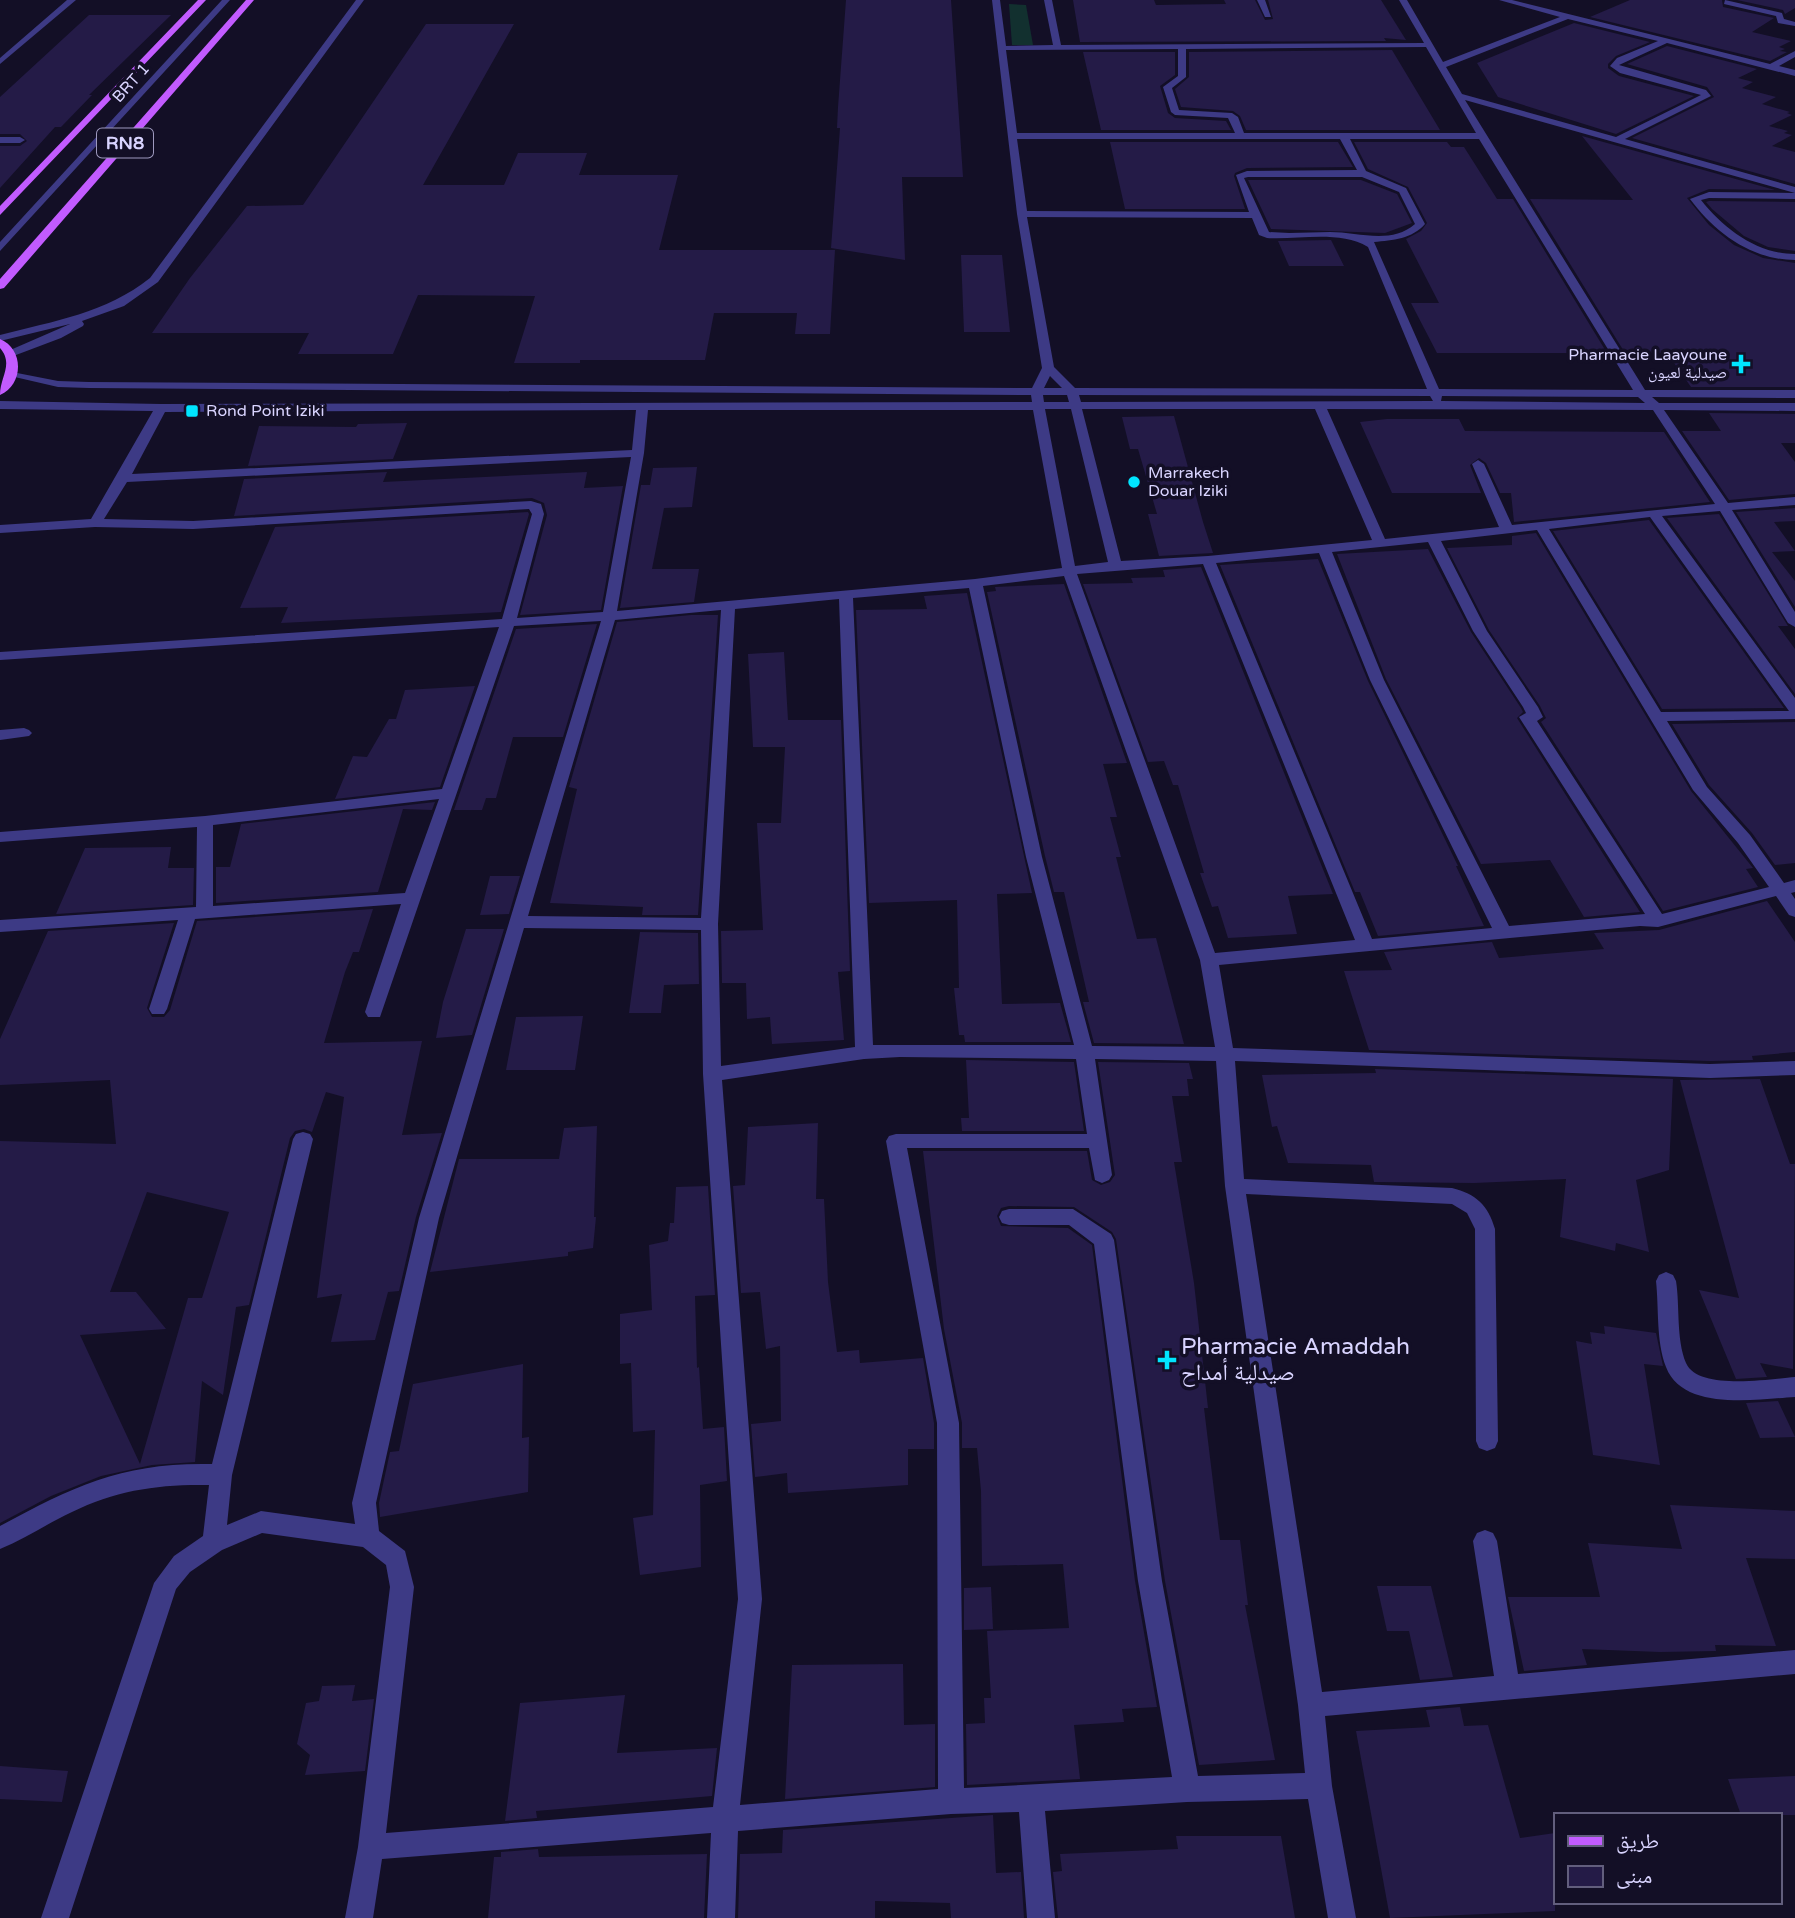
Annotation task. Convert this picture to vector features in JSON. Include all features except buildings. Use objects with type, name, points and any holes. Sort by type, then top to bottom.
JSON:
[{"type":"main road","name":"RN8","points":[[0,212],[202,0]]},
{"type":"main road","name":"RN8","points":[[0,286],[250,0]]},
{"type":"main road","points":[[0,340],[12,353],[14,365],[12,375],[0,391]]},
{"type":"street","points":[[0,62],[72,0]]},
{"type":"street","name":"BRT 1","points":[[0,248],[226,0]]},
{"type":"street","points":[[12,353],[57,336],[128,300],[154,280],[360,0]]},
{"type":"street","points":[[996,0],[1022,214],[1048,368],[1072,391],[1115,565]]},
{"type":"street","points":[[1048,0],[1058,48]]},
{"type":"street","points":[[1261,0],[1268,15]]},
{"type":"street","points":[[1404,0],[1482,136],[1641,393],[1656,406],[1724,508],[1795,623]]},
{"type":"street","points":[[1503,0],[1795,73]]},
{"type":"street","points":[[1730,0],[1727,2],[1779,15],[1781,21],[1795,24]]},
{"type":"street","points":[[1442,66],[1568,16]]},
{"type":"street","points":[[1616,140],[1707,96],[1703,92],[1623,71],[1614,66],[1620,60],[1666,41]]},
{"type":"street","points":[[1001,48],[1429,44]]},
{"type":"street","points":[[1182,47],[1182,77],[1167,87],[1175,111],[1233,116],[1240,135]]},
{"type":"street","points":[[1772,67],[1795,53]]},
{"type":"street","points":[[1461,96],[1795,190]]},
{"type":"street","points":[[1343,135],[1362,173]]},
{"type":"street","points":[[1011,136],[1482,136]]},
{"type":"street","points":[[0,141],[20,140]]},
{"type":"street","points":[[1362,173],[1403,190],[1420,224],[1413,231],[1367,240],[1267,235],[1262,233],[1239,177],[1241,175],[1362,173]]},
{"type":"street","points":[[1795,196],[1709,195],[1695,199],[1714,219],[1760,252],[1776,257],[1795,257]]},
{"type":"street","points":[[1022,214],[1255,215]]},
{"type":"street","points":[[1367,240],[1373,245],[1440,405]]},
{"type":"street","points":[[0,340],[90,317]]},
{"type":"street","points":[[1048,368],[1036,391],[1069,570],[1209,960],[1225,1054],[1235,1186],[1311,1705],[1319,1786],[1342,1918]]},
{"type":"street","points":[[12,375],[58,384],[450,390],[1434,390],[1795,394]]},
{"type":"street","points":[[0,405],[161,408],[1319,405],[1795,407]]},
{"type":"street","points":[[1319,405],[1380,542]]},
{"type":"street","points":[[368,1537],[364,1503],[429,1218],[609,616],[638,453],[642,406]]},
{"type":"street","points":[[95,523],[161,408]]},
{"type":"street","points":[[123,478],[638,453]]},
{"type":"street","points":[[1478,464],[1507,529]]},
{"type":"street","points":[[0,656],[509,620],[609,616],[975,583],[1115,565],[1208,560],[1653,513],[1795,501]]},
{"type":"street","points":[[0,529],[95,523],[193,525],[531,505],[536,507],[538,514],[509,620],[374,1012]]},
{"type":"street","points":[[1653,513],[1795,708]]},
{"type":"street","points":[[1541,526],[1701,790],[1788,887],[1795,911]]},
{"type":"street","points":[[1433,538],[1455,587],[1487,642],[1529,701],[1535,717],[1527,717],[1658,920]]},
{"type":"street","points":[[1324,549],[1377,680],[1504,934]]},
{"type":"street","points":[[1208,560],[1366,945]]},
{"type":"street","points":[[975,583],[1034,857],[1085,1054],[1102,1175]]},
{"type":"street","points":[[846,593],[864,1052]]},
{"type":"street","points":[[721,1918],[725,1819],[750,1599],[712,1074],[709,924],[729,605]]},
{"type":"street","points":[[1657,717],[1795,715]]},
{"type":"street","points":[[0,735],[24,733]]},
{"type":"street","points":[[0,837],[205,821],[448,793]]},
{"type":"street","points":[[158,1009],[196,914],[205,821]]},
{"type":"street","points":[[1209,960],[1658,920],[1788,887]]},
{"type":"street","points":[[0,926],[412,898]]},
{"type":"street","points":[[519,922],[709,924]]},
{"type":"street","points":[[712,1074],[900,1049],[1085,1054],[1225,1054],[1710,1071],[1795,1068]]},
{"type":"street","points":[[214,1542],[221,1475],[303,1139]]},
{"type":"street","points":[[951,1801],[948,1423],[896,1141],[1097,1141]]},
{"type":"street","points":[[1235,1186],[1452,1196],[1462,1198],[1473,1205],[1481,1215],[1485,1229],[1487,1441]]},
{"type":"street","points":[[1009,1217],[1073,1217],[1104,1240],[1150,1581],[1186,1789]]},
{"type":"street","points":[[1666,1281],[1677,1369],[1693,1386],[1717,1390],[1795,1387]]},
{"type":"street","points":[[0,1538],[65,1503],[127,1480],[184,1474],[221,1475]]},
{"type":"street","points":[[55,1918],[166,1583],[182,1564],[214,1542],[261,1521],[368,1537],[397,1559],[402,1587],[371,1847],[359,1918]]},
{"type":"street","points":[[1485,1541],[1508,1689]]},
{"type":"street","points":[[1311,1705],[1795,1662]]},
{"type":"street","points":[[371,1847],[951,1801],[1186,1789],[1319,1786]]},
{"type":"street","points":[[1031,1799],[1041,1918]]},
{"type":"green space","points":[[1009,4],[1026,5],[1033,45],[1012,45]]},
{"type":"place","name":"Pharmacie Laayoune صيدلية لعيون","points":[[1741,364]]},
{"type":"place","name":"Rond Point Iziki","points":[[192,411]]},
{"type":"place","name":"Marrakech Douar Iziki","points":[[1134,482]]},
{"type":"place","name":"Pharmacie Amaddah صيدلية أمداح","points":[[1167,1360]]}]
